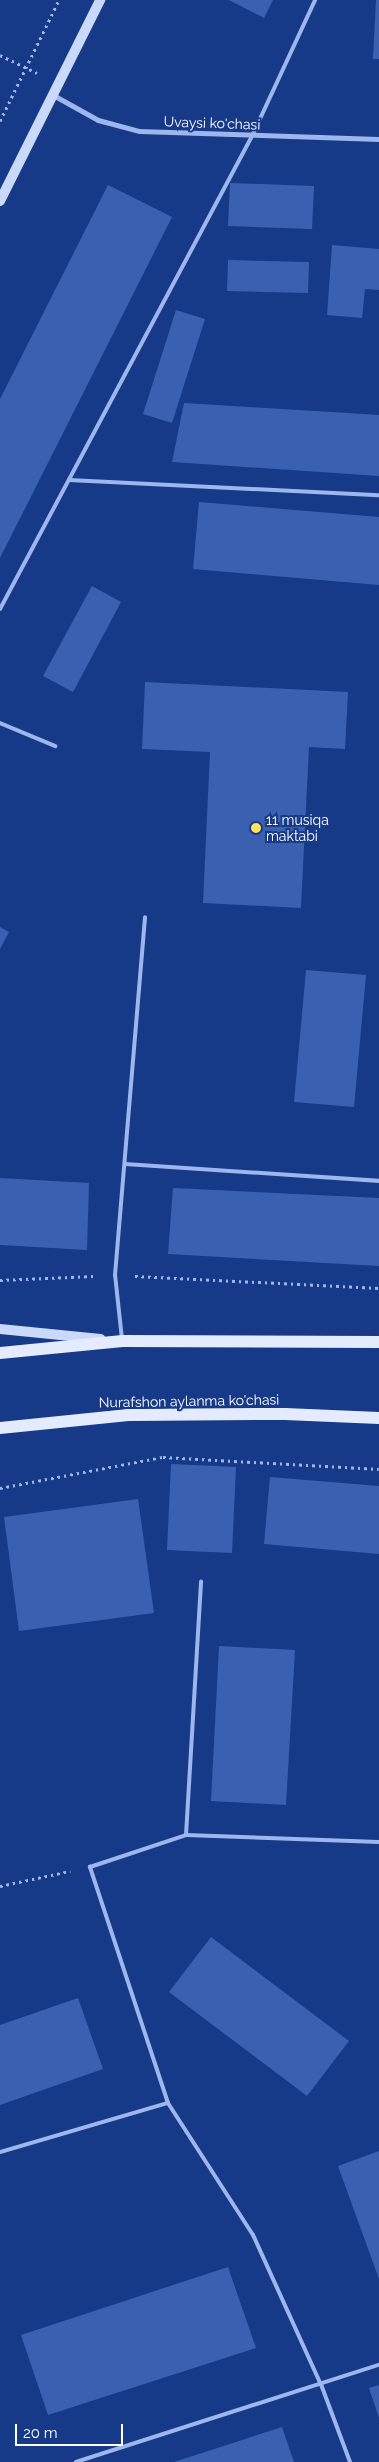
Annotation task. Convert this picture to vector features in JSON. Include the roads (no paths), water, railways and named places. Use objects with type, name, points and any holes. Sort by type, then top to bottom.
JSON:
[{"type":"main road","points":[[0,1352],[122,1341],[379,1342]]},
{"type":"main road","name":"Nurafshon aylanma ko'chasi","points":[[0,1428],[128,1415],[285,1414],[379,1418]]},
{"type":"street","points":[[0,201],[100,0]]},
{"type":"street","name":"Uvaysi ko'chasi","points":[[53,95],[98,120],[139,131],[379,139]]},
{"type":"street","points":[[0,1329],[122,1341]]},
{"type":"lane","points":[[0,609],[252,136],[315,0]]},
{"type":"lane","points":[[69,480],[379,495]]},
{"type":"lane","points":[[0,723],[55,746]]},
{"type":"lane","points":[[122,1341],[115,1275],[145,917]]},
{"type":"lane","points":[[125,1164],[379,1181]]},
{"type":"lane","points":[[186,1835],[201,1581]]},
{"type":"lane","points":[[350,2462],[322,2386],[252,2235],[168,2103],[90,1867],[186,1835],[379,1842]]},
{"type":"lane","points":[[0,2152],[168,2103]]},
{"type":"lane","points":[[76,2462],[322,2386],[379,2365]]},
{"type":"place","name":"11 musiqa maktabi","points":[[256,828]]}]
